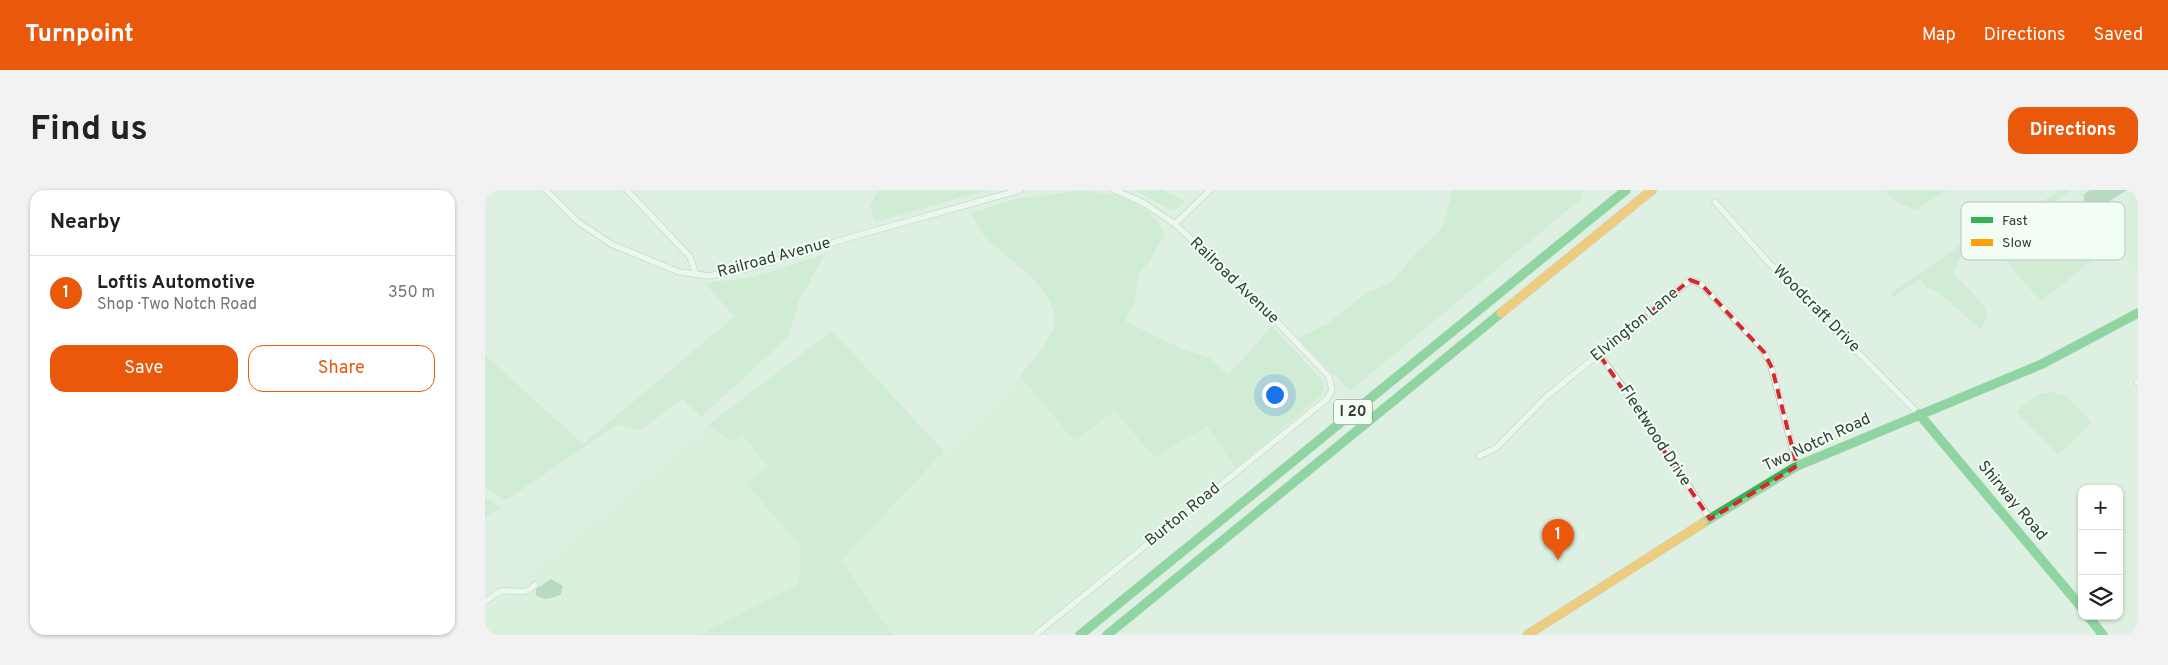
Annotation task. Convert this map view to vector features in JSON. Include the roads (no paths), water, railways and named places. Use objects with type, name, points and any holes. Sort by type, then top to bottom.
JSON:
[{"type":"main road","name":"I 20","points":[[1081,635],[1626,190]]},
{"type":"main road","name":"I 20","points":[[1107,635],[1652,190]]},
{"type":"main road","name":"Two Notch Road","points":[[1527,635],[1709,519],[1797,466],[2043,364],[2138,313]]},
{"type":"main road","name":"Shirway Road","points":[[1919,414],[2078,603]]},
{"type":"main road","points":[[2091,620],[2103,635]]},
{"type":"street","name":"Railroad Avenue","points":[[546,190],[577,221],[611,244],[679,272],[709,276],[731,273],[1020,190]]},
{"type":"street","points":[[627,190],[690,257],[696,274]]},
{"type":"street","name":"Railroad Avenue","points":[[1114,190],[1142,202],[1175,224],[1261,304],[1323,370],[1331,382],[1330,394]]},
{"type":"street","points":[[1175,224],[1210,190]]},
{"type":"street","name":"Woodcraft Drive","points":[[1715,202],[1769,263],[1919,414]]},
{"type":"street","name":"Elvington Lane","points":[[1479,456],[1496,448],[1546,397],[1685,283],[1696,280],[1742,325],[1767,357],[1772,368],[1797,466]]},
{"type":"street","name":"Fleetwood Drive","points":[[1599,354],[1639,410],[1709,519]]},
{"type":"street","name":"Burton Road","points":[[1035,635],[1330,394]]},
{"type":"street","points":[[485,602],[500,591],[525,592],[535,585]]},
{"type":"place","name":"Loftis Automotive","points":[[1558,560]]}]
